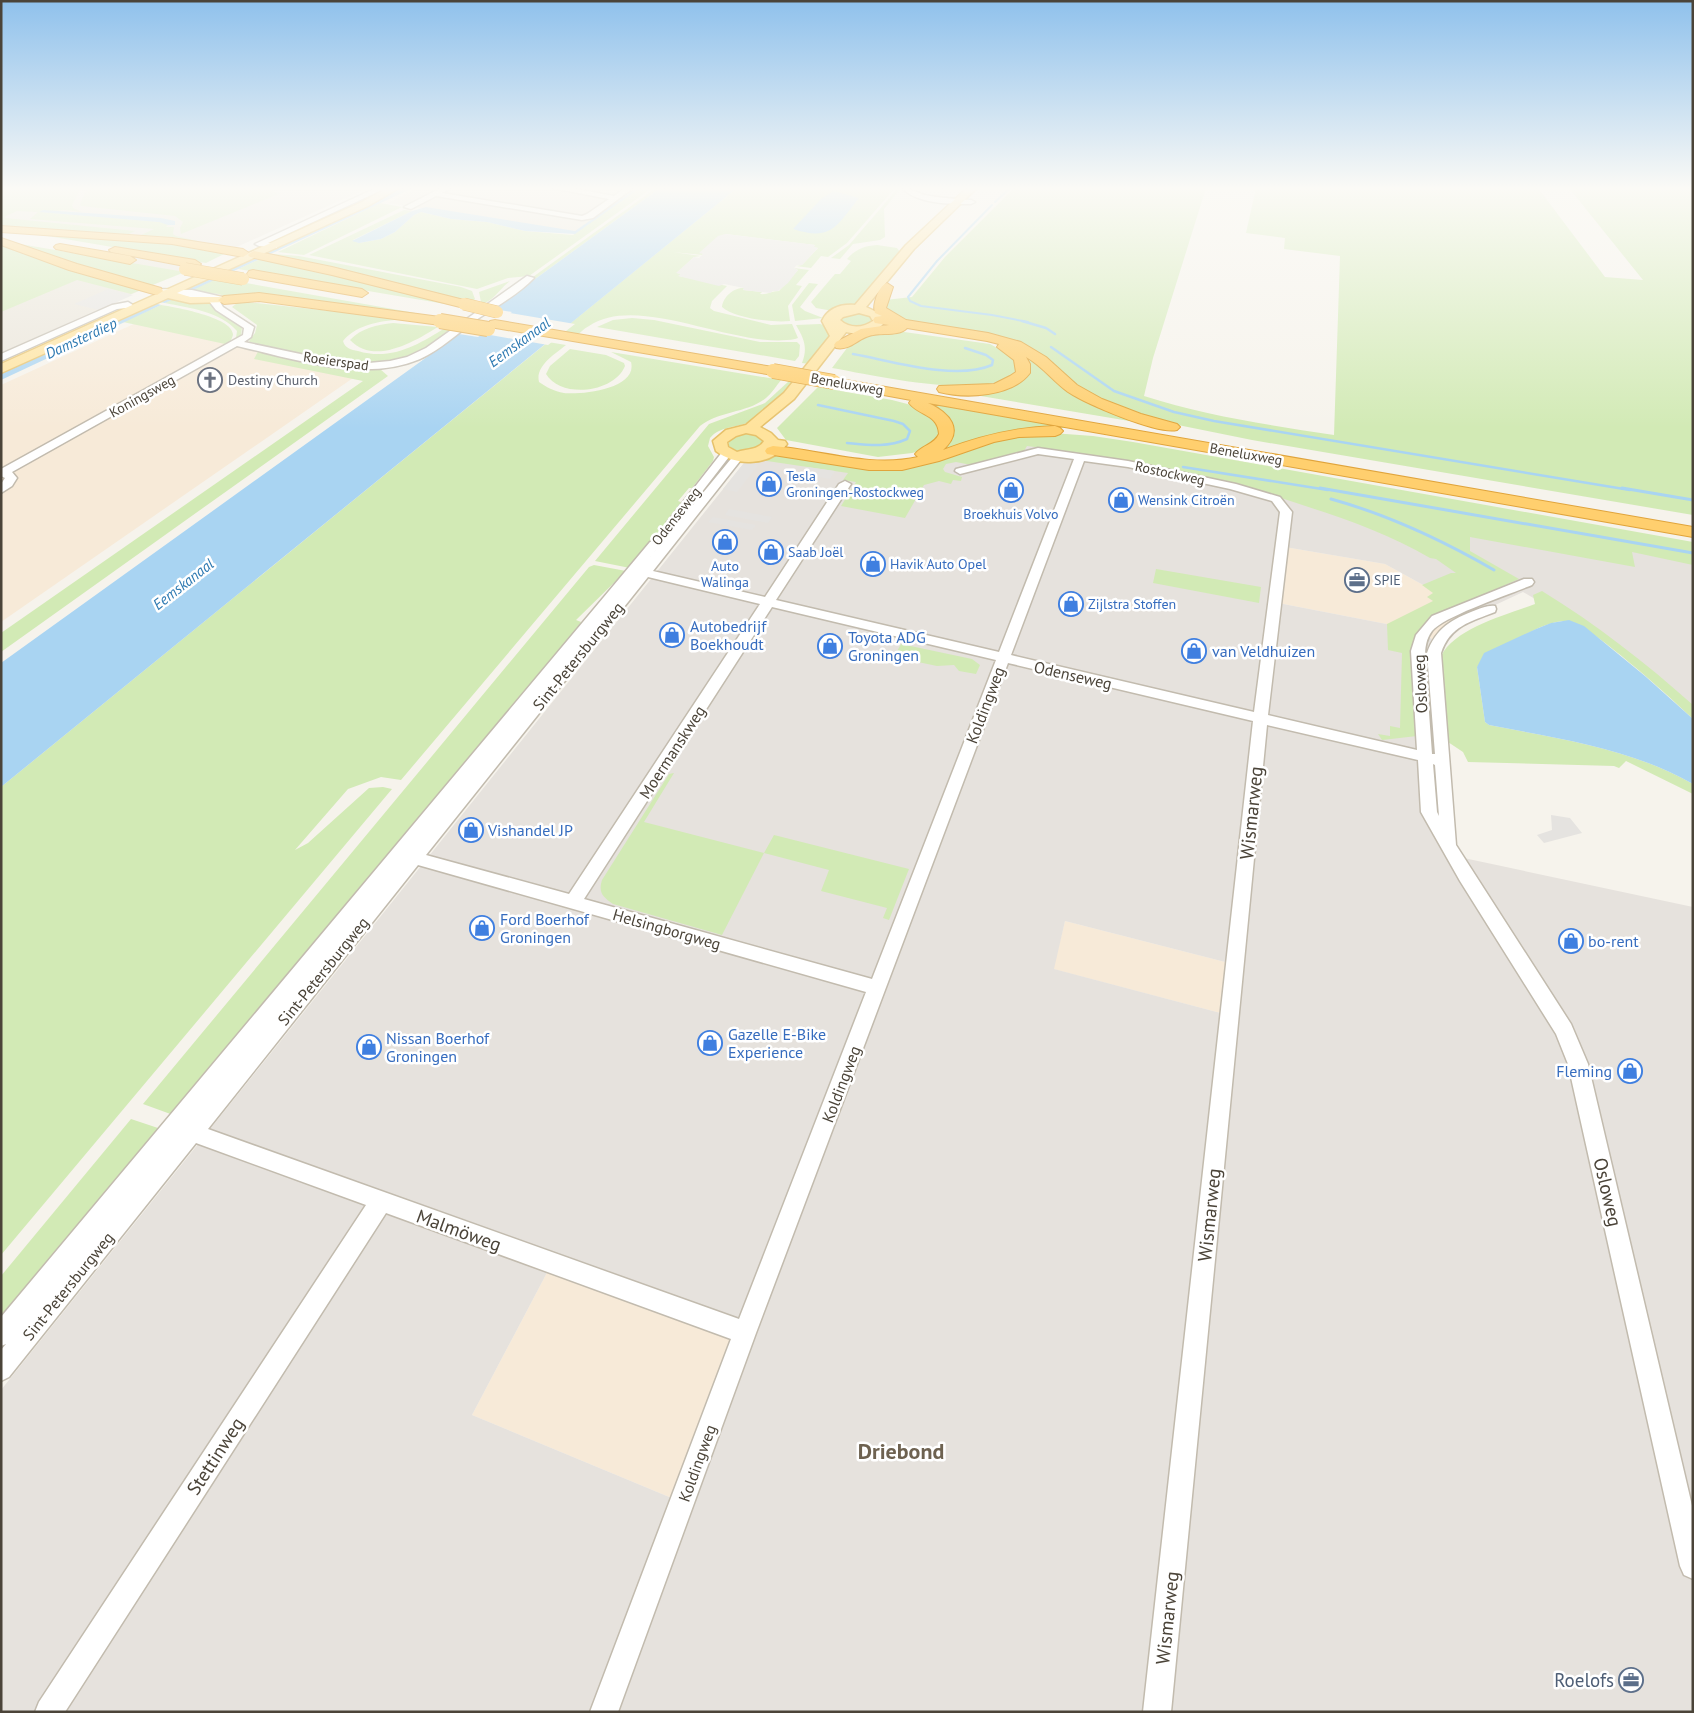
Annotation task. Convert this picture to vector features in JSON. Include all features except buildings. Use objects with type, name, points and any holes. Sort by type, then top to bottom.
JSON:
[{"type":"highway","points":[[77,268],[161,297]]},
{"type":"highway","name":"Beneluxweg","points":[[201,268],[452,313],[510,318],[592,336],[837,379],[878,390],[1693,532]]},
{"type":"highway","points":[[319,268],[452,313]]},
{"type":"highway","points":[[887,287],[887,291],[880,303],[880,310],[905,326]]},
{"type":"highway","points":[[222,305],[245,300],[452,313]]},
{"type":"highway","name":"Beneluxweg","points":[[452,313],[514,332],[592,336]]},
{"type":"highway","points":[[878,323],[988,337],[1016,345],[1041,360],[1072,388],[1097,402],[1154,423],[1256,447]]},
{"type":"highway","points":[[842,333],[866,332],[905,326],[972,338],[1010,350],[1022,361],[1023,373],[1018,378],[1003,385],[973,390],[865,380]]},
{"type":"highway","name":"Beneluxweg","points":[[837,379],[865,380],[1693,521]]},
{"type":"highway","points":[[772,435],[862,457],[891,460],[924,454],[934,449],[944,440],[947,434],[947,426],[937,413],[925,406],[878,390]]},
{"type":"highway","points":[[772,435],[865,464],[895,465],[928,460],[982,441],[1030,431],[1061,430],[1145,436]]},
{"type":"main road","points":[[1,369],[224,268]]},
{"type":"main road","points":[[1,364],[161,297],[224,268]]},
{"type":"main road","points":[[864,310],[895,268]]},
{"type":"main road","points":[[864,310],[904,268]]},
{"type":"main road","points":[[161,297],[197,300],[222,305]]},
{"type":"main road","points":[[772,435],[727,430],[714,438],[711,444],[718,456],[732,459],[759,456],[772,435],[811,387],[842,333],[878,323],[879,316],[864,310],[841,310],[830,315],[828,322],[842,333]]},
{"type":"main road","points":[[732,459],[719,445],[722,438],[730,433],[749,430],[772,435]]},
{"type":"street","name":"Roeierspad","points":[[237,343],[347,366],[365,367],[393,364],[430,349],[530,278]]},
{"type":"street","points":[[1,358],[115,307],[161,297]]},
{"type":"street","points":[[222,305],[250,329],[246,337],[237,343]]},
{"type":"street","name":"Koningsweg","points":[[2,472],[237,343]]},
{"type":"street","name":"Rostockweg","points":[[960,471],[1038,451],[1157,469],[1271,497],[1284,508],[1286,518],[1260,719]]},
{"type":"street","name":"Koldingweg","points":[[604,1712],[745,1333],[1080,457]]},
{"type":"street","name":"Odenseweg","points":[[732,459],[639,572],[1442,761]]},
{"type":"street","points":[[1,490],[8,484],[11,478],[2,472]]},
{"type":"street","points":[[769,602],[845,484]]},
{"type":"street","name":"Sint-Petersburgweg","points":[[1,1368],[183,1129],[639,572]]},
{"type":"street","name":"Osloweg","points":[[1449,848],[1434,663],[1437,641],[1454,624],[1533,586],[1437,619],[1423,633],[1417,648],[1429,812],[1449,848],[1564,1030],[1578,1064],[1693,1566]]},
{"type":"street","name":"Moermanskweg","points":[[573,902],[769,602]]},
{"type":"street","name":"Wismarweg","points":[[1157,1712],[1260,719]]},
{"type":"street","name":"Helsingborgweg","points":[[407,855],[878,988]]},
{"type":"street","name":"Sint-Petersburgweg","points":[[1,1335],[183,1129]]},
{"type":"street","name":"Malmöweg","points":[[183,1129],[745,1333]]},
{"type":"street","name":"Stettinweg","points":[[49,1712],[381,1201]]},
{"type":"shaded area","points":[[1,268],[43,268],[82,277],[103,268],[190,268],[1,353]]},
{"type":"shaded area","points":[[682,268],[794,268],[798,270],[788,283],[778,291],[770,293],[743,290],[744,288],[724,284],[719,286],[678,276],[681,274],[676,273]]},
{"type":"shaded area","points":[[108,289],[133,295],[99,310],[74,304]]},
{"type":"shaded area","points":[[138,322],[366,369],[1,622],[1,385]]},
{"type":"shaded area","points":[[1054,435],[1693,558],[1693,714],[1600,637],[1523,592],[1476,614],[1385,564],[1279,546],[1273,602],[1402,627],[1435,640],[1436,762],[1459,857],[1693,907],[1693,1712],[1,1712],[1,1390],[748,458],[867,471]],"holes":[[[1065,921],[1233,964],[1228,1015],[1054,969]],[[551,1265],[737,1336],[674,1499],[472,1415]]]},
{"type":"shaded area","points":[[744,463],[758,465],[737,492],[723,489]]},
{"type":"shaded area","points":[[807,467],[835,471],[830,479],[802,474]]},
{"type":"shaded area","points":[[729,509],[772,517],[768,523],[725,515]]},
{"type":"shaded area","points":[[713,517],[756,525],[752,530],[708,522]]},
{"type":"shaded area","points":[[1279,546],[1385,564],[1476,614],[1435,640],[1402,627],[1273,602]]},
{"type":"shaded area","points":[[1551,815],[1570,818],[1582,833],[1544,843],[1537,835],[1552,830]]},
{"type":"shaded area","points":[[1065,921],[1233,964],[1228,1015],[1053,969]]},
{"type":"shaded area","points":[[551,1265],[737,1336],[674,1499],[472,1415]]},
{"type":"green space","points":[[1,268],[75,268],[141,290],[131,294],[77,280],[1,312]]},
{"type":"green space","points":[[84,268],[161,268],[185,272],[150,286]]},
{"type":"green space","points":[[309,268],[457,306],[238,269]]},
{"type":"green space","points":[[333,268],[361,268],[461,287],[472,291],[475,299],[472,302]]},
{"type":"green space","points":[[373,268],[540,268],[529,276],[508,278],[477,289]]},
{"type":"green space","points":[[545,268],[550,268],[494,309],[490,308]]},
{"type":"green space","points":[[639,268],[682,268],[677,273],[681,274],[679,276],[727,286],[712,301],[710,308],[714,311],[771,325],[792,324],[798,338],[771,340],[745,337],[661,318],[634,315],[610,317],[587,327],[574,338],[556,335]]},
{"type":"green space","points":[[794,268],[809,270],[796,285],[802,286],[788,306],[790,321],[744,317],[722,307],[727,296],[736,289],[744,288],[743,290],[762,292],[760,294],[779,291],[798,270]]},
{"type":"green space","points":[[845,268],[886,268],[854,305],[833,311],[816,308],[811,302],[835,274],[840,274]]},
{"type":"green space","points":[[936,268],[1181,268],[1153,358],[1144,396],[1191,409],[1262,424],[1334,435],[1340,268],[1598,268],[1605,277],[1643,280],[1633,268],[1693,268],[1693,515],[1252,440],[1139,415],[1084,391],[1033,351],[907,320],[891,314],[887,310],[885,300],[912,297]]},
{"type":"green space","points":[[218,278],[438,317],[226,297],[219,294],[190,291]]},
{"type":"green space","points":[[510,281],[488,301],[478,305],[481,302],[479,292]]},
{"type":"green space","points":[[809,283],[818,284],[800,307],[823,318],[795,321],[792,305]]},
{"type":"green space","points":[[174,298],[212,304],[242,327],[241,336],[236,338],[237,331],[230,324],[204,311],[165,303]]},
{"type":"green space","points":[[247,302],[405,319],[371,324],[356,330],[343,341],[351,349],[370,354],[393,353],[404,350],[445,328],[453,329],[415,355],[396,361],[376,364],[355,364],[311,357],[250,342],[257,325],[232,307],[237,303]]},
{"type":"green space","points":[[161,305],[202,314],[223,323],[230,328],[233,334],[231,340],[228,345],[222,346],[225,344],[123,322]]},
{"type":"green space","points":[[862,312],[871,315],[873,319],[866,325],[849,325],[841,321],[845,316]]},
{"type":"green space","points":[[632,318],[654,320],[760,342],[797,342],[800,345],[799,356],[795,361],[597,327],[613,320]]},
{"type":"green space","points":[[393,323],[438,327],[407,344],[383,351],[371,351],[360,347],[350,340],[364,330]]},
{"type":"green space","points":[[820,324],[827,326],[830,336],[809,364],[802,363],[805,352],[804,343],[796,325]]},
{"type":"green space","points":[[895,325],[968,335],[993,341],[973,337]]},
{"type":"green space","points":[[897,331],[990,344],[1014,357],[1018,368],[1006,379],[986,384],[960,386],[901,380],[832,368],[850,344],[857,338]]},
{"type":"green space","points":[[993,341],[1008,345],[1027,354],[1059,381],[1097,404],[1129,417],[1171,428],[951,391],[999,389],[1017,382],[1025,376],[1028,363],[1020,354],[1007,346]]},
{"type":"green space","points":[[548,342],[566,345],[543,366],[540,371],[539,382],[550,389],[564,393],[595,391],[626,379],[631,371],[631,362],[611,352],[781,380],[768,396],[759,403],[716,417],[700,426],[401,780],[381,777],[348,789],[295,850],[308,843],[369,788],[383,787],[392,789],[1,1255],[1,787]]},
{"type":"green space","points":[[260,348],[351,368],[380,369],[388,376],[1,652],[1,633],[363,381],[254,359]]},
{"type":"green space","points":[[570,349],[606,355],[624,363],[625,366],[619,375],[599,387],[575,390],[563,387],[553,382],[546,374],[550,366]]},
{"type":"green space","points":[[789,381],[792,382],[762,414],[744,424],[718,431],[710,438],[708,446],[714,457],[713,461],[692,488],[689,488],[678,501],[681,502],[677,510],[630,568],[595,561],[709,424],[765,403]]},
{"type":"green space","points":[[818,387],[892,400],[923,409],[941,428],[938,439],[920,451],[878,457],[786,440],[777,428]]},
{"type":"green space","points":[[911,400],[1074,428],[1041,428],[929,456],[951,434]]},
{"type":"green space","points":[[1052,433],[1093,436],[1133,442],[1693,542],[1693,565],[1632,552],[1635,567],[1470,537],[1470,551],[1519,579],[1437,615],[1424,625],[1415,639],[1417,736],[1382,740],[1378,734],[1390,736],[1390,726],[1400,728],[1402,653],[1388,650],[1387,624],[1433,601],[1427,597],[1433,593],[1422,585],[1451,573],[1456,573],[1436,559],[1430,558],[1374,530],[1275,496],[1214,479],[1121,460],[1027,446],[1024,451],[971,465],[956,462],[946,464],[943,469],[945,472],[962,477],[961,481],[953,480],[951,484],[939,481],[924,485],[905,518],[841,506],[856,482],[843,480],[848,473],[753,459],[777,454],[875,468],[1000,439]]},
{"type":"green space","points":[[744,434],[756,435],[763,440],[763,444],[757,448],[736,451],[729,446],[729,440]]},
{"type":"green space","points":[[594,565],[626,571],[576,620],[581,622],[573,635],[176,1116],[143,1104],[589,567]]},
{"type":"green space","points":[[1156,569],[1261,587],[1259,603],[1153,583]]},
{"type":"green space","points":[[1542,591],[1601,630],[1675,689],[1693,705],[1693,719],[1611,648],[1593,634],[1568,621],[1557,622],[1533,631],[1477,667],[1485,722],[1489,725],[1568,740],[1619,753],[1669,772],[1693,784],[1693,794],[1626,761],[1619,768],[1614,766],[1468,762],[1463,752],[1448,742],[1441,656],[1448,646],[1469,630],[1535,604],[1533,595]]},
{"type":"green space","points":[[901,644],[972,659],[980,665],[976,674],[959,671],[954,665],[937,666],[894,657]]},
{"type":"green space","points":[[674,773],[644,822],[764,853],[722,935],[613,904],[604,897],[601,891],[602,880],[669,774]]},
{"type":"green space","points":[[774,835],[909,869],[889,920],[883,918],[887,908],[821,891],[829,870],[764,853]]},
{"type":"green space","points":[[131,1119],[164,1130],[1,1326],[1,1276]]},
{"type":"water","points":[[233,268],[241,268],[165,303],[159,302]]},
{"type":"water","name":"Eemskanaal","points":[[550,268],[639,268],[1,787],[1,663],[459,334],[478,337],[512,312],[494,309]]},
{"type":"water","name":"Damsterdiep","points":[[155,303],[161,305],[1,380],[1,374]]},
{"type":"water","points":[[1569,620],[1584,626],[1645,676],[1693,719],[1693,784],[1669,772],[1619,753],[1568,740],[1489,725],[1485,722],[1477,667],[1484,653],[1551,623]]},
{"type":"pier","points":[[491,308],[575,324],[548,345],[479,333],[506,313],[493,311]]},
{"type":"waterway","points":[[931,268],[908,297],[910,301],[921,306],[992,315],[1028,322]]},
{"type":"waterway","points":[[1022,321],[1046,328],[1055,334]]},
{"type":"waterway","points":[[1051,347],[1114,391],[1174,412],[1214,421],[1630,490]]},
{"type":"waterway","points":[[853,354],[904,365],[942,370],[960,371],[992,365],[993,360],[986,355],[965,348]]},
{"type":"waterway","points":[[818,405],[894,421],[903,424],[910,431],[907,439],[892,444],[847,443]]},
{"type":"waterway","points":[[1183,467],[1328,490]]},
{"type":"waterway","points":[[1320,488],[1693,553]]},
{"type":"waterway","points":[[1622,488],[1693,500]]},
{"type":"waterway","points":[[1331,499],[1353,505],[1415,529],[1455,548],[1494,570]]},
{"type":"place","name":"Destiny Church","points":[[210,380]]},
{"type":"place","name":"Tesla Groningen-Rostockweg","points":[[769,484]]},
{"type":"place","name":"Broekhuis Volvo","points":[[1011,490]]},
{"type":"place","name":"Wensink Citroën","points":[[1121,500]]},
{"type":"place","name":"Auto Walinga","points":[[725,542]]},
{"type":"place","name":"Saab Joël","points":[[771,552]]},
{"type":"place","name":"Havik Auto Opel","points":[[873,564]]},
{"type":"place","name":"SPIE","points":[[1357,580]]},
{"type":"place","name":"Zijlstra Stoffen","points":[[1071,604]]},
{"type":"place","name":"Autobedrijf Boekhoudt","points":[[672,635]]},
{"type":"place","name":"Toyota ADG Groningen","points":[[830,646]]},
{"type":"place","name":"van Veldhuizen","points":[[1194,651]]},
{"type":"place","name":"Vishandel JP","points":[[471,830]]},
{"type":"place","name":"Ford Boerhof Groningen","points":[[482,928]]},
{"type":"place","name":"bo-rent","points":[[1571,941]]},
{"type":"place","name":"Gazelle E-Bike Experience","points":[[710,1043]]},
{"type":"place","name":"Nissan Boerhof Groningen","points":[[369,1047]]},
{"type":"place","name":"Fleming","points":[[1630,1071]]},
{"type":"place","name":"Roelofs","points":[[1631,1680]]},
{"type":"district","name":"Driebond","points":[[901,1451]]}]
